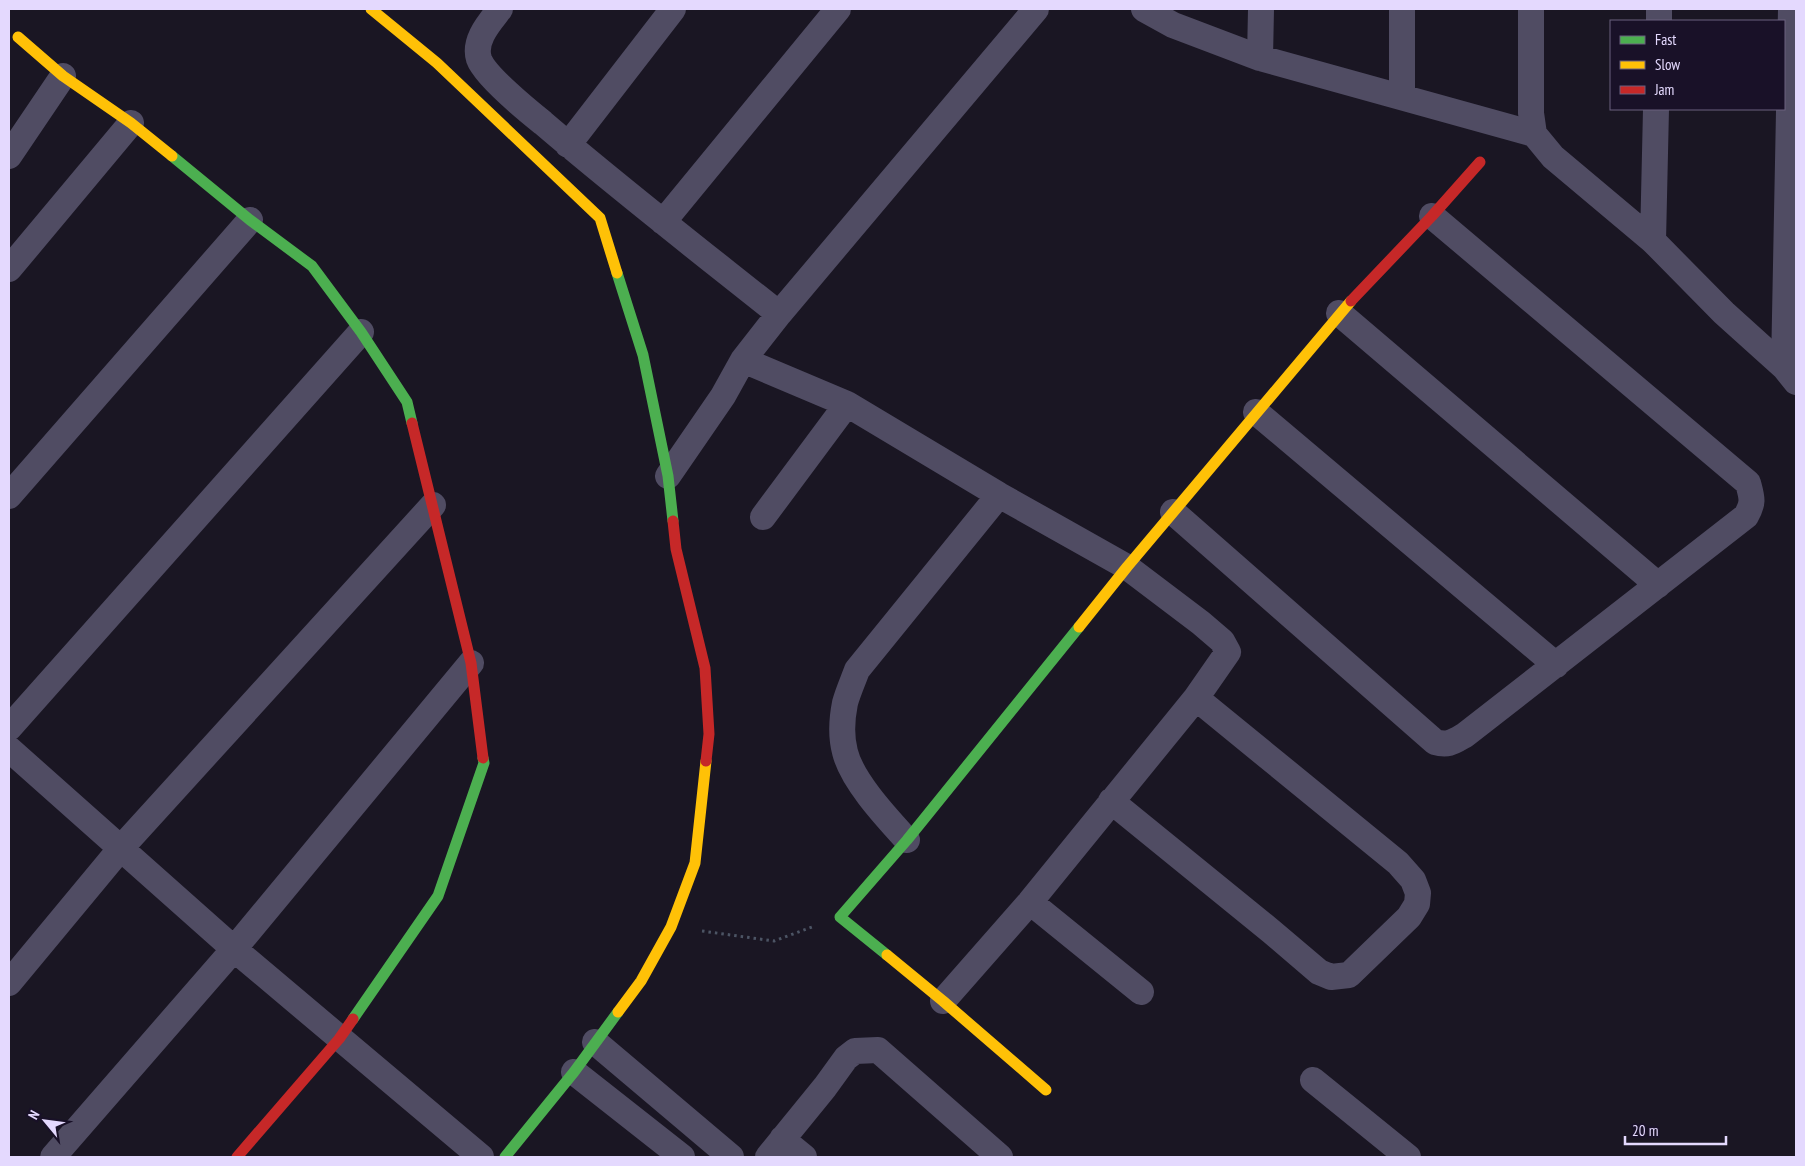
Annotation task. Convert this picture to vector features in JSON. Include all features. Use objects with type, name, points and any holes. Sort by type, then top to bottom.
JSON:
[{"type":"street","points":[[371,9],[437,63],[600,218],[643,355],[668,476],[676,549],[706,668],[710,734],[695,863],[671,927],[641,981],[574,1072],[505,1157]]},
{"type":"street","points":[[500,9],[486,27],[478,44],[479,59],[508,94],[568,145],[779,314]]},
{"type":"street","points":[[568,145],[673,9]]},
{"type":"street","points":[[663,222],[838,9]]},
{"type":"street","points":[[668,476],[723,396],[743,360],[779,314],[1036,9]]},
{"type":"street","points":[[1144,9],[1173,25],[1260,58],[1534,134],[1553,157],[1653,241],[1724,313],[1790,374]]},
{"type":"street","points":[[1260,58],[1261,9]]},
{"type":"street","points":[[1402,9],[1402,96]]},
{"type":"street","points":[[1531,9],[1531,96],[1534,134]]},
{"type":"street","points":[[1790,374],[1791,9]]},
{"type":"street","points":[[18,37],[63,76],[130,123],[250,220],[312,266],[361,332],[407,402],[471,663],[484,763],[438,896],[339,1039],[237,1157]]},
{"type":"street","points":[[9,156],[63,76]]},
{"type":"street","points":[[1653,241],[1656,110]]},
{"type":"street","points":[[9,268],[130,123]]},
{"type":"street","points":[[1046,1090],[943,1001],[840,917],[907,840],[1127,567],[1256,412],[1340,313],[1432,216],[1480,162]]},
{"type":"street","points":[[1173,512],[1435,742],[1443,745],[1454,742],[1464,735],[1746,516],[1752,505],[1752,496],[1748,483],[1432,216]]},
{"type":"street","points":[[9,496],[250,220]]},
{"type":"street","points":[[1340,313],[1658,585]]},
{"type":"street","points":[[9,728],[361,332]]},
{"type":"street","points":[[743,360],[847,404],[1127,567],[1201,623],[1222,641],[1228,652],[1196,698],[1030,902],[943,1001]]},
{"type":"street","points":[[763,517],[847,404]]},
{"type":"street","points":[[1256,412],[1556,665]]},
{"type":"street","points":[[907,840],[876,805],[856,777],[845,753],[843,729],[845,702],[857,670],[999,494]]},
{"type":"street","points":[[9,983],[121,848],[433,505]]},
{"type":"street","points":[[53,1157],[234,949],[471,663]]},
{"type":"street","points":[[1111,801],[1319,972],[1331,977],[1349,975],[1409,917],[1417,904],[1418,893],[1413,880],[1398,863],[1196,698]]},
{"type":"street","points":[[9,749],[234,949],[481,1157]]},
{"type":"street","points":[[1030,902],[1141,992]]},
{"type":"street","points":[[595,1042],[731,1157]]},
{"type":"street","points":[[804,1157],[775,1148],[846,1058],[855,1051],[878,1050],[1000,1157]]},
{"type":"street","points":[[574,1072],[682,1157]]},
{"type":"street","points":[[1313,1080],[1408,1157]]},
{"type":"path","points":[[671,927],[774,941],[840,917]]},
{"type":"traffic: fast","points":[[172,156],[250,220],[312,266],[361,332],[407,402],[412,423]]},
{"type":"traffic: fast","points":[[617,273],[643,355],[668,476],[673,521]]},
{"type":"traffic: fast","points":[[887,955],[840,917],[907,840],[1079,627]]},
{"type":"traffic: fast","points":[[353,1019],[438,896],[484,763],[483,758]]},
{"type":"traffic: fast","points":[[505,1157],[574,1072],[618,1012]]},
{"type":"traffic: slow","points":[[371,9],[437,63],[600,218],[617,273]]},
{"type":"traffic: slow","points":[[18,37],[63,76],[131,123],[172,156]]},
{"type":"traffic: slow","points":[[1079,627],[1127,567],[1351,301]]},
{"type":"traffic: slow","points":[[618,1012],[641,981],[671,927],[695,863],[706,761]]},
{"type":"traffic: slow","points":[[887,955],[1046,1090]]},
{"type":"traffic: jam","points":[[1351,301],[1432,216],[1480,162]]},
{"type":"traffic: jam","points":[[412,423],[471,663],[483,758]]},
{"type":"traffic: jam","points":[[673,521],[676,549],[705,668],[709,734],[706,761]]},
{"type":"traffic: jam","points":[[237,1157],[339,1039],[353,1019]]}]
